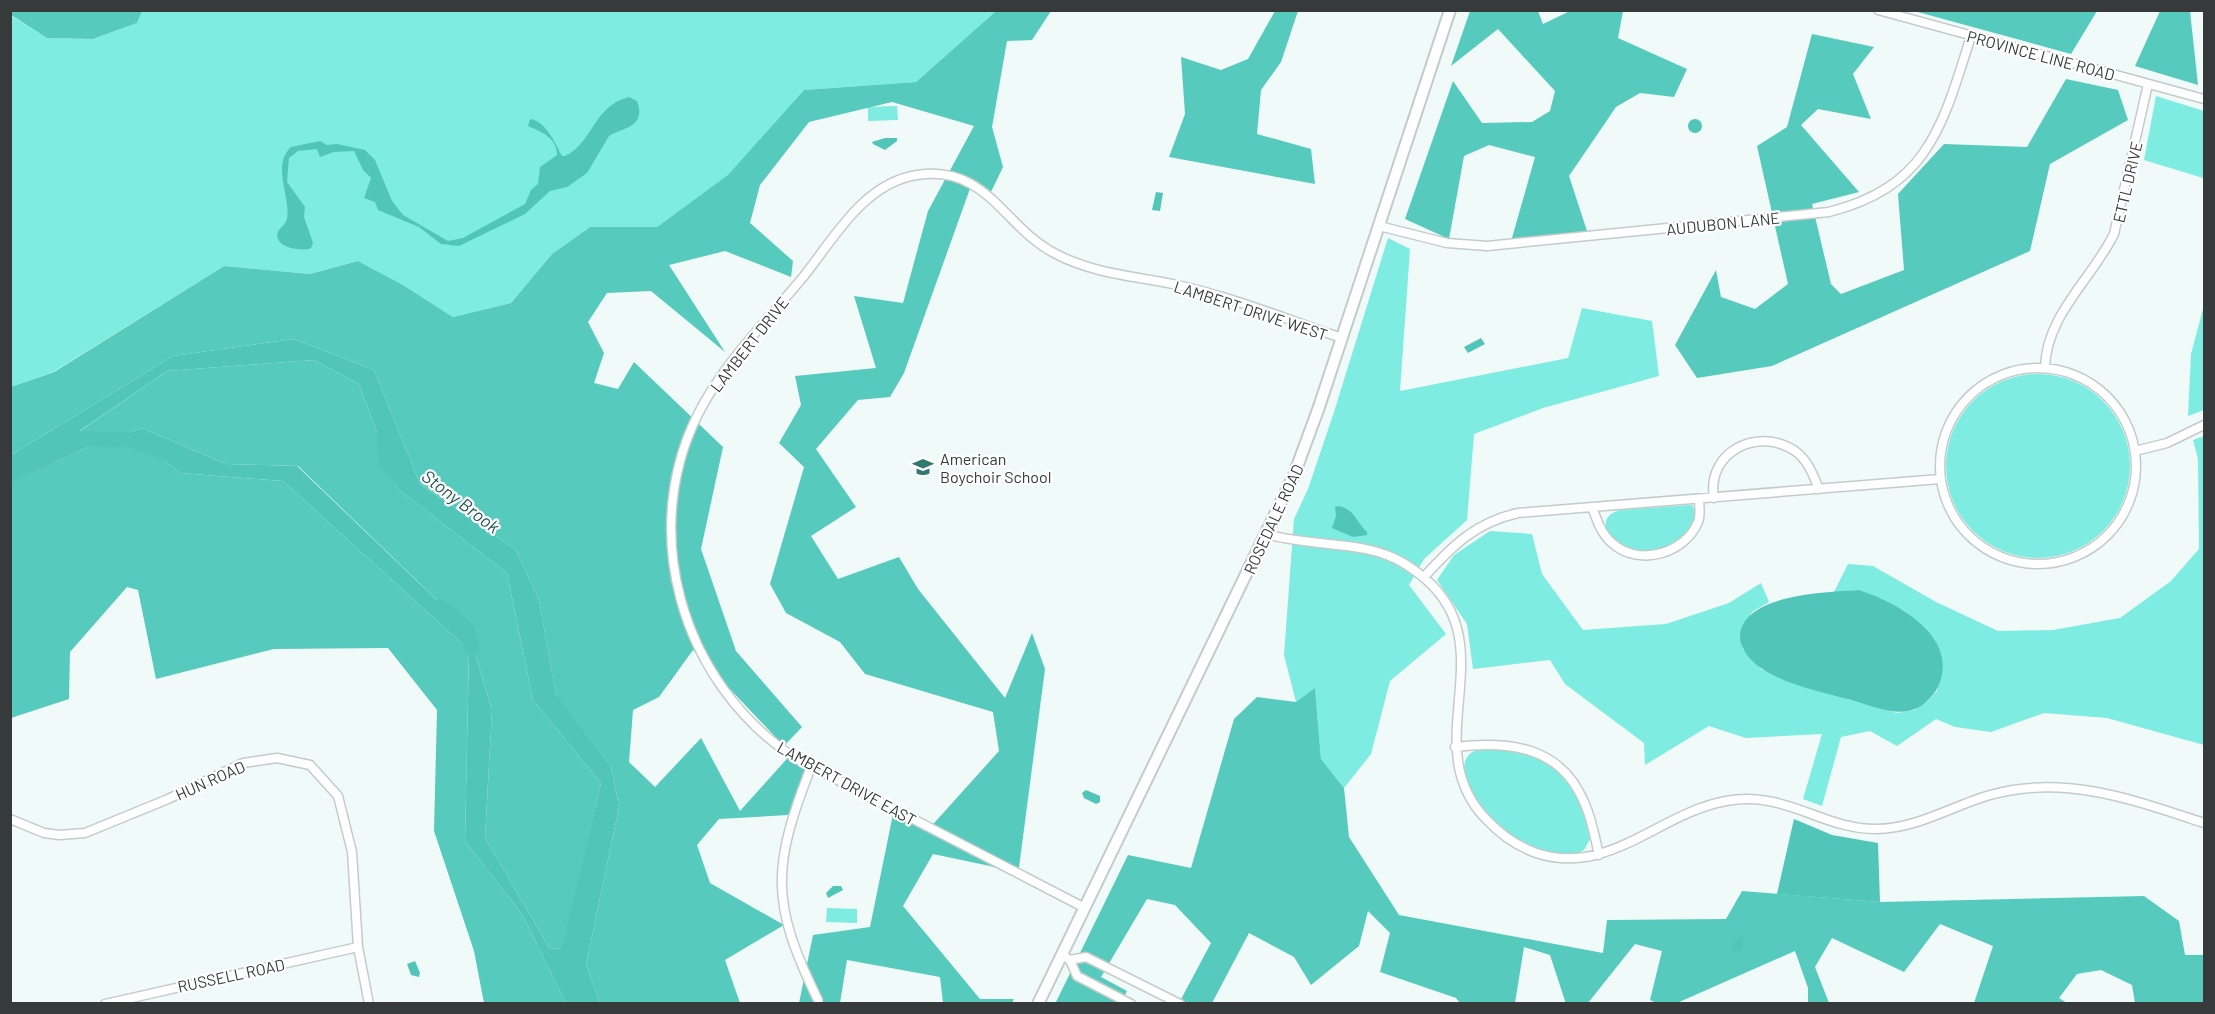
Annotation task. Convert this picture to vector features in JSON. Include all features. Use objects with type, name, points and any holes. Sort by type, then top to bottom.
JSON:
[{"type":"street","name":"ROSEDALE ROAD","points":[[1038,1004],[1066,958],[1085,908],[1267,534],[1304,450],[1450,10]]},
{"type":"street","name":"PROVINCE LINE ROAD","points":[[1878,10],[2205,99]]},
{"type":"street","name":"AUDUBON LANE","points":[[1379,226],[1447,243],[1487,246],[1829,212],[1847,208],[1893,184],[1910,170],[1930,144],[1946,113],[1971,36]]},
{"type":"street","name":"ETTL DRIVE","points":[[2045,368],[2058,320],[2102,257],[2114,234],[2148,84]]},
{"type":"street","name":"LAMBERT DRIVE WEST","points":[[849,220],[869,198],[892,182],[918,175],[953,177],[985,191],[1031,239],[1060,256],[1105,273],[1198,290],[1342,338]]},
{"type":"street","name":"LAMBERT DRIVE","points":[[675,482],[692,427],[717,381],[849,220]]},
{"type":"street","points":[[2045,368],[2072,374],[2092,384],[2108,397],[2124,419],[2135,451],[2136,472],[2132,495],[2115,527],[2089,549],[2075,556],[2047,564],[2018,562],[2003,558],[1976,542],[1956,520],[1940,480],[1943,438],[1952,418],[1965,401],[1998,376],[2026,369],[2045,368]]},
{"type":"street","points":[[2135,451],[2167,443],[2205,425]]},
{"type":"street","points":[[1714,498],[1714,476],[1722,459],[1739,446],[1762,441],[1786,446],[1796,451],[1809,467],[1819,489]]},
{"type":"street","points":[[1424,577],[1459,540],[1488,522],[1518,513],[1940,480]]},
{"type":"street","name":"LAMBERT DRIVE EAST","points":[[675,482],[672,516],[675,570],[683,608],[698,647],[721,690],[748,722],[780,748],[811,767],[1085,908]]},
{"type":"street","points":[[1592,507],[1601,531],[1614,545],[1632,554],[1656,555],[1677,546],[1692,531],[1699,515],[1699,499]]},
{"type":"street","points":[[1267,534],[1302,543],[1375,550],[1404,563],[1424,577],[1446,605],[1459,636],[1463,669],[1455,747],[1459,775],[1466,791],[1484,817],[1499,832],[1522,847],[1551,856],[1575,858],[1599,855],[1624,846],[1696,810],[1743,799],[1776,801],[1843,825],[1875,829],[1909,825],[1994,794],[2063,787],[2107,793],[2205,823]]},
{"type":"street","points":[[1455,747],[1491,744],[1517,746],[1555,764],[1566,774],[1583,799],[1599,855]]},
{"type":"street","name":"HUN ROAD","points":[[10,819],[44,833],[59,835],[85,833],[168,799],[243,763],[277,758],[310,765],[338,796],[352,852],[358,947],[369,1004]]},
{"type":"street","points":[[811,767],[786,838],[781,878],[789,932],[818,1000]]},
{"type":"street","name":"RUSSELL ROAD","points":[[105,1004],[358,947]]},
{"type":"street","points":[[1131,1004],[1077,976],[1066,958],[1086,957],[1180,1004]]},
{"type":"shaded area","points":[[142,10],[996,11],[916,82],[804,90],[729,175],[657,227],[590,227],[552,254],[511,303],[453,317],[403,285],[358,261],[310,274],[224,266],[53,372],[11,387],[10,15],[47,38],[93,39],[137,23]]},
{"type":"shaded area","points":[[2097,10],[2071,54],[1914,11]]},
{"type":"shaded area","points":[[10,11],[142,11],[137,23],[93,39],[47,38],[11,15]]},
{"type":"shaded area","points":[[996,11],[1051,11],[1032,40],[1007,41],[992,127],[1003,167],[989,196],[972,183],[904,373],[890,397],[858,400],[816,449],[856,507],[811,536],[838,579],[899,557],[918,589],[1005,698],[1032,633],[1045,669],[1018,875],[990,866],[933,854],[903,906],[980,999],[1014,999],[1012,1003],[943,1003],[940,977],[847,960],[840,1003],[799,1003],[813,935],[870,927],[893,814],[927,831],[999,751],[993,712],[865,674],[840,642],[786,613],[770,584],[804,467],[779,443],[801,405],[795,376],[876,368],[854,296],[903,303],[928,211],[974,126],[892,102],[809,122],[760,185],[750,223],[793,261],[791,277],[725,251],[669,265],[725,352],[651,291],[607,293],[588,322],[604,353],[594,383],[618,389],[634,362],[723,447],[701,549],[736,651],[802,727],[784,746],[693,650],[659,697],[633,710],[629,762],[655,787],[701,738],[740,811],[793,752],[811,764],[788,815],[719,819],[697,845],[710,883],[784,925],[725,960],[740,1003],[600,1003],[586,965],[619,807],[611,766],[556,696],[539,600],[516,550],[420,484],[374,370],[294,339],[173,356],[11,455],[11,387],[54,372],[224,266],[310,274],[358,261],[403,285],[453,317],[511,303],[552,254],[590,227],[657,227],[728,175],[804,90],[916,82]]},
{"type":"shaded area","points":[[1275,11],[1298,11],[1281,62],[1261,90],[1257,134],[1311,149],[1315,184],[1169,157],[1185,114],[1181,57],[1221,70],[1248,59]]},
{"type":"shaded area","points":[[1470,11],[1538,11],[1543,24],[1570,11],[1623,11],[1618,38],[1687,69],[1674,97],[1640,93],[1616,107],[1569,176],[1587,231],[1553,241],[1510,245],[1535,157],[1489,145],[1464,156],[1449,239],[1405,219],[1453,81],[1482,123],[1532,122],[1550,111],[1555,91],[1498,29],[1451,66]]},
{"type":"shaded area","points":[[2160,11],[2190,11],[2198,85],[2135,66]]},
{"type":"shaded area","points":[[1812,34],[1874,47],[1853,74],[1871,119],[1818,109],[1801,125],[1859,192],[1812,204],[1831,284],[1841,294],[1904,270],[1898,194],[1944,144],[2027,147],[2066,79],[2118,90],[2128,120],[2050,164],[2030,251],[1772,366],[1697,378],[1675,345],[1716,270],[1721,297],[1755,309],[1788,284],[1757,146],[1787,127]]},
{"type":"shaded area","points":[[2156,96],[2204,111],[2204,305],[2203,178],[2144,160]]},
{"type":"shaded area","points":[[629,97],[637,101],[639,117],[631,126],[609,136],[587,173],[567,187],[550,191],[525,214],[459,246],[441,244],[419,227],[378,210],[375,202],[364,198],[371,178],[363,170],[354,151],[334,152],[320,157],[317,149],[298,151],[289,158],[287,182],[305,207],[304,217],[313,243],[311,248],[303,250],[293,248],[283,245],[278,239],[277,233],[286,222],[288,210],[282,163],[291,147],[320,141],[327,145],[337,144],[365,150],[375,160],[392,201],[403,215],[448,241],[463,238],[525,204],[531,190],[538,184],[540,167],[557,155],[552,140],[528,126],[530,119],[545,128],[562,156],[565,156],[582,143],[608,108]]},
{"type":"shaded area","points":[[897,106],[898,120],[868,121],[868,107]]},
{"type":"shaded area","points":[[1695,119],[1700,121],[1702,126],[1700,131],[1695,133],[1690,131],[1688,126],[1690,121]]},
{"type":"shaded area","points":[[885,138],[897,138],[897,141],[885,150],[872,142]]},
{"type":"shaded area","points":[[1156,192],[1163,193],[1160,211],[1152,210]]},
{"type":"shaded area","points":[[1388,238],[1410,249],[1400,391],[1568,358],[1582,308],[1652,321],[1659,376],[1543,408],[1474,434],[1467,520],[1424,559],[1409,585],[1446,634],[1390,681],[1371,754],[1344,788],[1321,759],[1315,689],[1296,702],[1284,655],[1294,519],[1308,489],[1334,412]]},
{"type":"shaded area","points":[[2204,305],[2204,410],[2188,416],[2191,354]]},
{"type":"shaded area","points":[[1481,338],[1485,344],[1468,353],[1464,347]]},
{"type":"shaded area","points":[[294,339],[374,370],[420,484],[516,550],[539,600],[556,695],[611,766],[619,807],[586,965],[600,1003],[566,1003],[522,914],[465,841],[469,650],[283,481],[180,473],[140,440],[96,443],[11,483],[11,455],[173,356]],"holes":[[[314,360],[359,384],[398,489],[507,573],[533,700],[601,783],[562,948],[550,949],[485,838],[492,710],[468,630],[297,466],[226,464],[142,428],[116,438],[68,439],[167,371]]]},
{"type":"shaded area","points":[[314,360],[359,384],[398,489],[507,573],[533,700],[601,783],[563,948],[550,949],[485,838],[492,710],[468,630],[298,466],[226,464],[142,428],[116,438],[67,440],[167,371]]},
{"type":"shaded area","points":[[2038,374],[2073,381],[2103,401],[2123,431],[2130,466],[2123,501],[2103,531],[2073,551],[2038,558],[2003,551],[1973,531],[1953,501],[1946,466],[1953,431],[1973,401],[2003,381]]},
{"type":"shaded area","points":[[2204,436],[2204,745],[2107,718],[2044,713],[1991,732],[1955,727],[1936,719],[1897,746],[1870,731],[1841,737],[1822,806],[1803,799],[1822,734],[1746,738],[1709,726],[1645,765],[1644,743],[1565,684],[1550,660],[1473,669],[1467,624],[1437,580],[1454,555],[1490,531],[1532,534],[1542,574],[1583,630],[1666,624],[1729,603],[1761,583],[1769,602],[1752,612],[1740,638],[1743,649],[1761,669],[1801,686],[1897,713],[1914,710],[1928,701],[1937,691],[1943,666],[1935,640],[1923,626],[1905,612],[1859,590],[1834,592],[1848,564],[1873,566],[1936,602],[1998,631],[2053,630],[2120,618],[2171,581],[2199,549],[2198,459],[2193,440]]},
{"type":"shaded area","points":[[140,440],[180,473],[283,481],[469,650],[465,841],[522,914],[566,1003],[484,1003],[474,951],[434,831],[437,710],[388,648],[274,649],[156,679],[138,590],[127,587],[70,652],[69,699],[11,718],[10,483],[96,443]]},
{"type":"shaded area","points":[[1338,506],[1352,513],[1367,535],[1353,537],[1332,528],[1336,516],[1335,507]]},
{"type":"shaded area","points":[[1693,506],[1695,515],[1691,530],[1667,547],[1649,551],[1633,549],[1619,543],[1610,535],[1606,525],[1609,517],[1620,510]]},
{"type":"shaded area","points":[[1859,590],[1889,603],[1919,622],[1940,649],[1943,665],[1940,682],[1936,691],[1921,706],[1912,710],[1889,711],[1816,691],[1771,674],[1753,662],[1743,649],[1740,635],[1745,621],[1756,611],[1771,603],[1808,594]]},
{"type":"shaded area","points":[[1315,688],[1321,759],[1344,788],[1349,837],[1399,915],[1603,953],[1607,920],[1726,919],[1742,891],[1880,902],[2144,896],[2179,921],[2185,955],[2204,955],[2204,1003],[2135,1003],[2132,985],[2101,970],[2077,974],[2059,998],[2067,1003],[1974,1003],[1993,946],[1940,924],[1904,972],[1832,938],[1815,967],[1829,1003],[1808,1003],[1808,988],[1795,951],[1677,1003],[1658,1004],[1650,1000],[1662,951],[1635,944],[1588,1003],[1566,1004],[1550,955],[1524,947],[1515,1003],[1460,1003],[1456,998],[1380,972],[1390,933],[1368,911],[1359,946],[1311,985],[1294,957],[1249,933],[1212,1003],[1179,1003],[1211,943],[1175,905],[1147,899],[1101,977],[1127,991],[1121,1003],[1055,1004],[1128,855],[1191,868],[1234,719],[1257,697],[1296,702]]},
{"type":"shaded area","points":[[1494,748],[1533,757],[1548,764],[1560,774],[1579,800],[1585,818],[1590,839],[1584,850],[1564,856],[1541,851],[1518,840],[1497,823],[1479,803],[1468,784],[1464,766],[1473,751]]},
{"type":"shaded area","points":[[1086,790],[1100,796],[1100,802],[1096,804],[1084,798],[1082,793]]},
{"type":"shaded area","points":[[1794,819],[1832,835],[1878,843],[1880,902],[1777,894]]},
{"type":"shaded area","points":[[833,886],[841,886],[843,890],[828,898],[826,893]]},
{"type":"shaded area","points":[[827,908],[857,909],[857,923],[826,922]]},
{"type":"shaded area","points":[[1740,936],[1744,938],[1741,950],[1733,953],[1731,946]]},
{"type":"shaded area","points":[[415,961],[420,973],[419,977],[411,975],[407,964]]},
{"type":"waterway","name":"Stony Brook","points":[[384,437],[387,463],[402,479]]},
{"type":"waterway","name":"Stony Brook","points":[[56,438],[130,440],[167,454]]},
{"type":"waterway","name":"Stony Brook","points":[[442,607],[467,629],[472,649]]},
{"type":"place","name":"American Boychoir School","points":[[923,467]]}]
